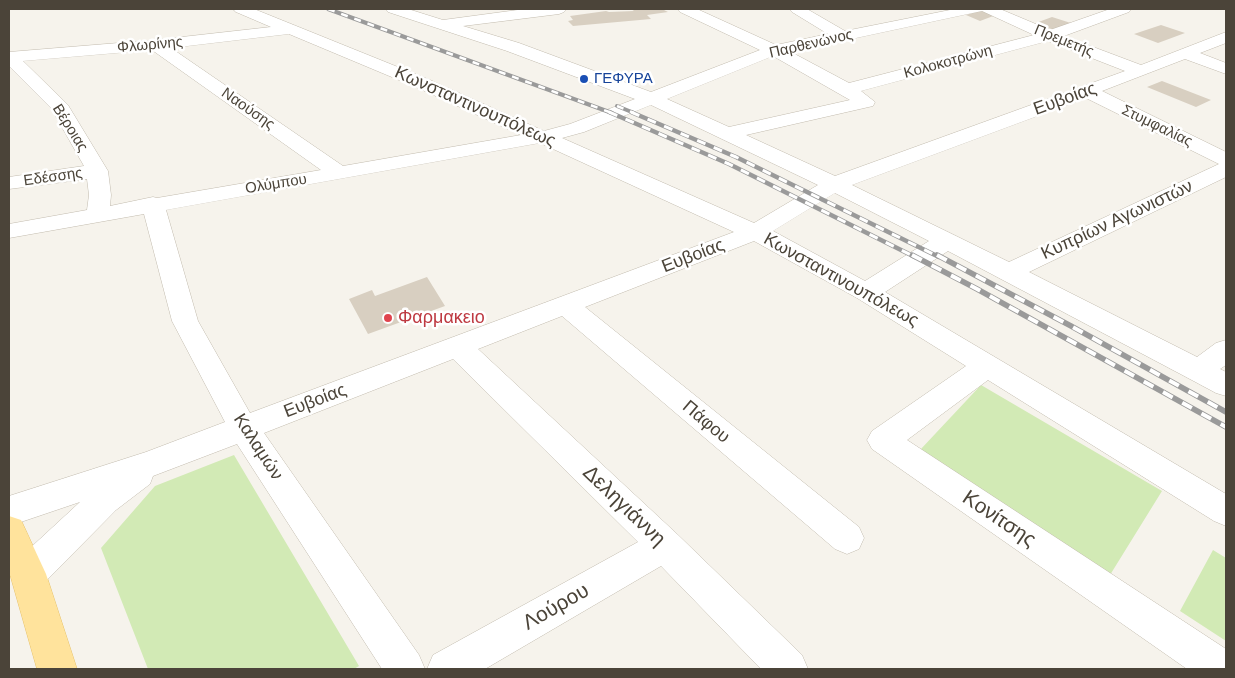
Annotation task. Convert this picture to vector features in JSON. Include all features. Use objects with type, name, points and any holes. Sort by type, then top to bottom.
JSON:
[{"type":"main road","points":[[9,531],[28,574],[57,669]]},
{"type":"street","name":"Κωνσταντινουπόλεως","points":[[241,9],[424,84],[755,232],[820,265],[1226,511]]},
{"type":"street","points":[[393,9],[513,47],[653,99],[834,184],[947,240],[1226,385]]},
{"type":"street","points":[[441,24],[559,9]]},
{"type":"street","points":[[685,9],[774,50],[866,102],[729,134]]},
{"type":"street","points":[[797,9],[842,36]]},
{"type":"street","name":"Παρθενώνος","points":[[543,137],[577,128],[774,50],[976,9]]},
{"type":"street","name":"Πρεμετής","points":[[988,9],[1050,36],[1141,71]]},
{"type":"street","name":"Κολοκοτρώνη","points":[[846,89],[1050,36],[1124,9]]},
{"type":"street","name":"Φλωρίνης","points":[[9,57],[155,45],[292,29]]},
{"type":"street","name":"Ευβοίας","points":[[9,511],[153,463],[755,232],[834,184],[1141,71],[1226,37]]},
{"type":"street","name":"Ναούσης","points":[[155,45],[340,174]]},
{"type":"street","points":[[1186,54],[1226,69]]},
{"type":"street","name":"Βέροιας","points":[[9,57],[59,105],[97,170],[100,195],[98,214]]},
{"type":"street","name":"Στυμφαλίας","points":[[1087,91],[1226,160]]},
{"type":"street","name":"Ολύμπου","points":[[9,231],[153,204],[340,174],[543,137]]},
{"type":"street","name":"Κυπρίων Αγωνιστών","points":[[1009,272],[1226,169]]},
{"type":"street","name":"Εδέσσης","points":[[9,183],[97,170]]},
{"type":"street","name":"Καλαμών","points":[[153,204],[185,320],[244,428],[405,669]]},
{"type":"street","points":[[866,292],[947,240]]},
{"type":"street","name":"Πάφου","points":[[566,305],[847,538]]},
{"type":"street","name":"Δεληγιάννη","points":[[457,346],[665,545],[788,669]]},
{"type":"street","points":[[1198,371],[1226,350]]},
{"type":"street","name":"Κονίτσης","points":[[987,366],[884,440],[1221,669]]},
{"type":"street","name":"Ευβοίας","points":[[28,574],[104,500],[153,463]]},
{"type":"street","name":"Λούρου","points":[[446,669],[665,545]]},
{"type":"green space","points":[[981,385],[1162,491],[1110,575],[920,450]]},
{"type":"green space","points":[[234,455],[359,666],[354,669],[148,669],[101,548],[155,486]]},
{"type":"green space","points":[[1213,550],[1226,558],[1226,641],[1180,611]]},
{"type":"building","points":[[631,9],[662,9],[668,12],[647,15],[651,19],[573,26],[568,21],[573,20],[570,16],[606,11],[634,11]]},
{"type":"building","points":[[982,10],[996,15],[980,21],[966,15]]},
{"type":"building","points":[[1052,17],[1074,24],[1055,32],[1033,24]]},
{"type":"building","points":[[1161,25],[1185,33],[1158,43],[1134,34]]},
{"type":"building","points":[[1162,81],[1211,100],[1196,107],[1147,87]]},
{"type":"building","points":[[427,277],[445,306],[368,334],[349,299],[372,290],[375,296]]},
{"type":"railway","points":[[328,9],[612,113]]},
{"type":"railway","points":[[617,106],[634,113]]},
{"type":"railway","points":[[609,112],[729,164],[915,257]]},
{"type":"railway","points":[[631,112],[736,157],[939,257]]},
{"type":"railway","points":[[912,255],[1226,427]]},
{"type":"railway","points":[[937,255],[1071,326],[1226,412]]},
{"type":"place","name":"ΓΕΦΥΡΑ","points":[[584,79]]},
{"type":"place","name":"Φαρμακειο","points":[[388,318]]}]
